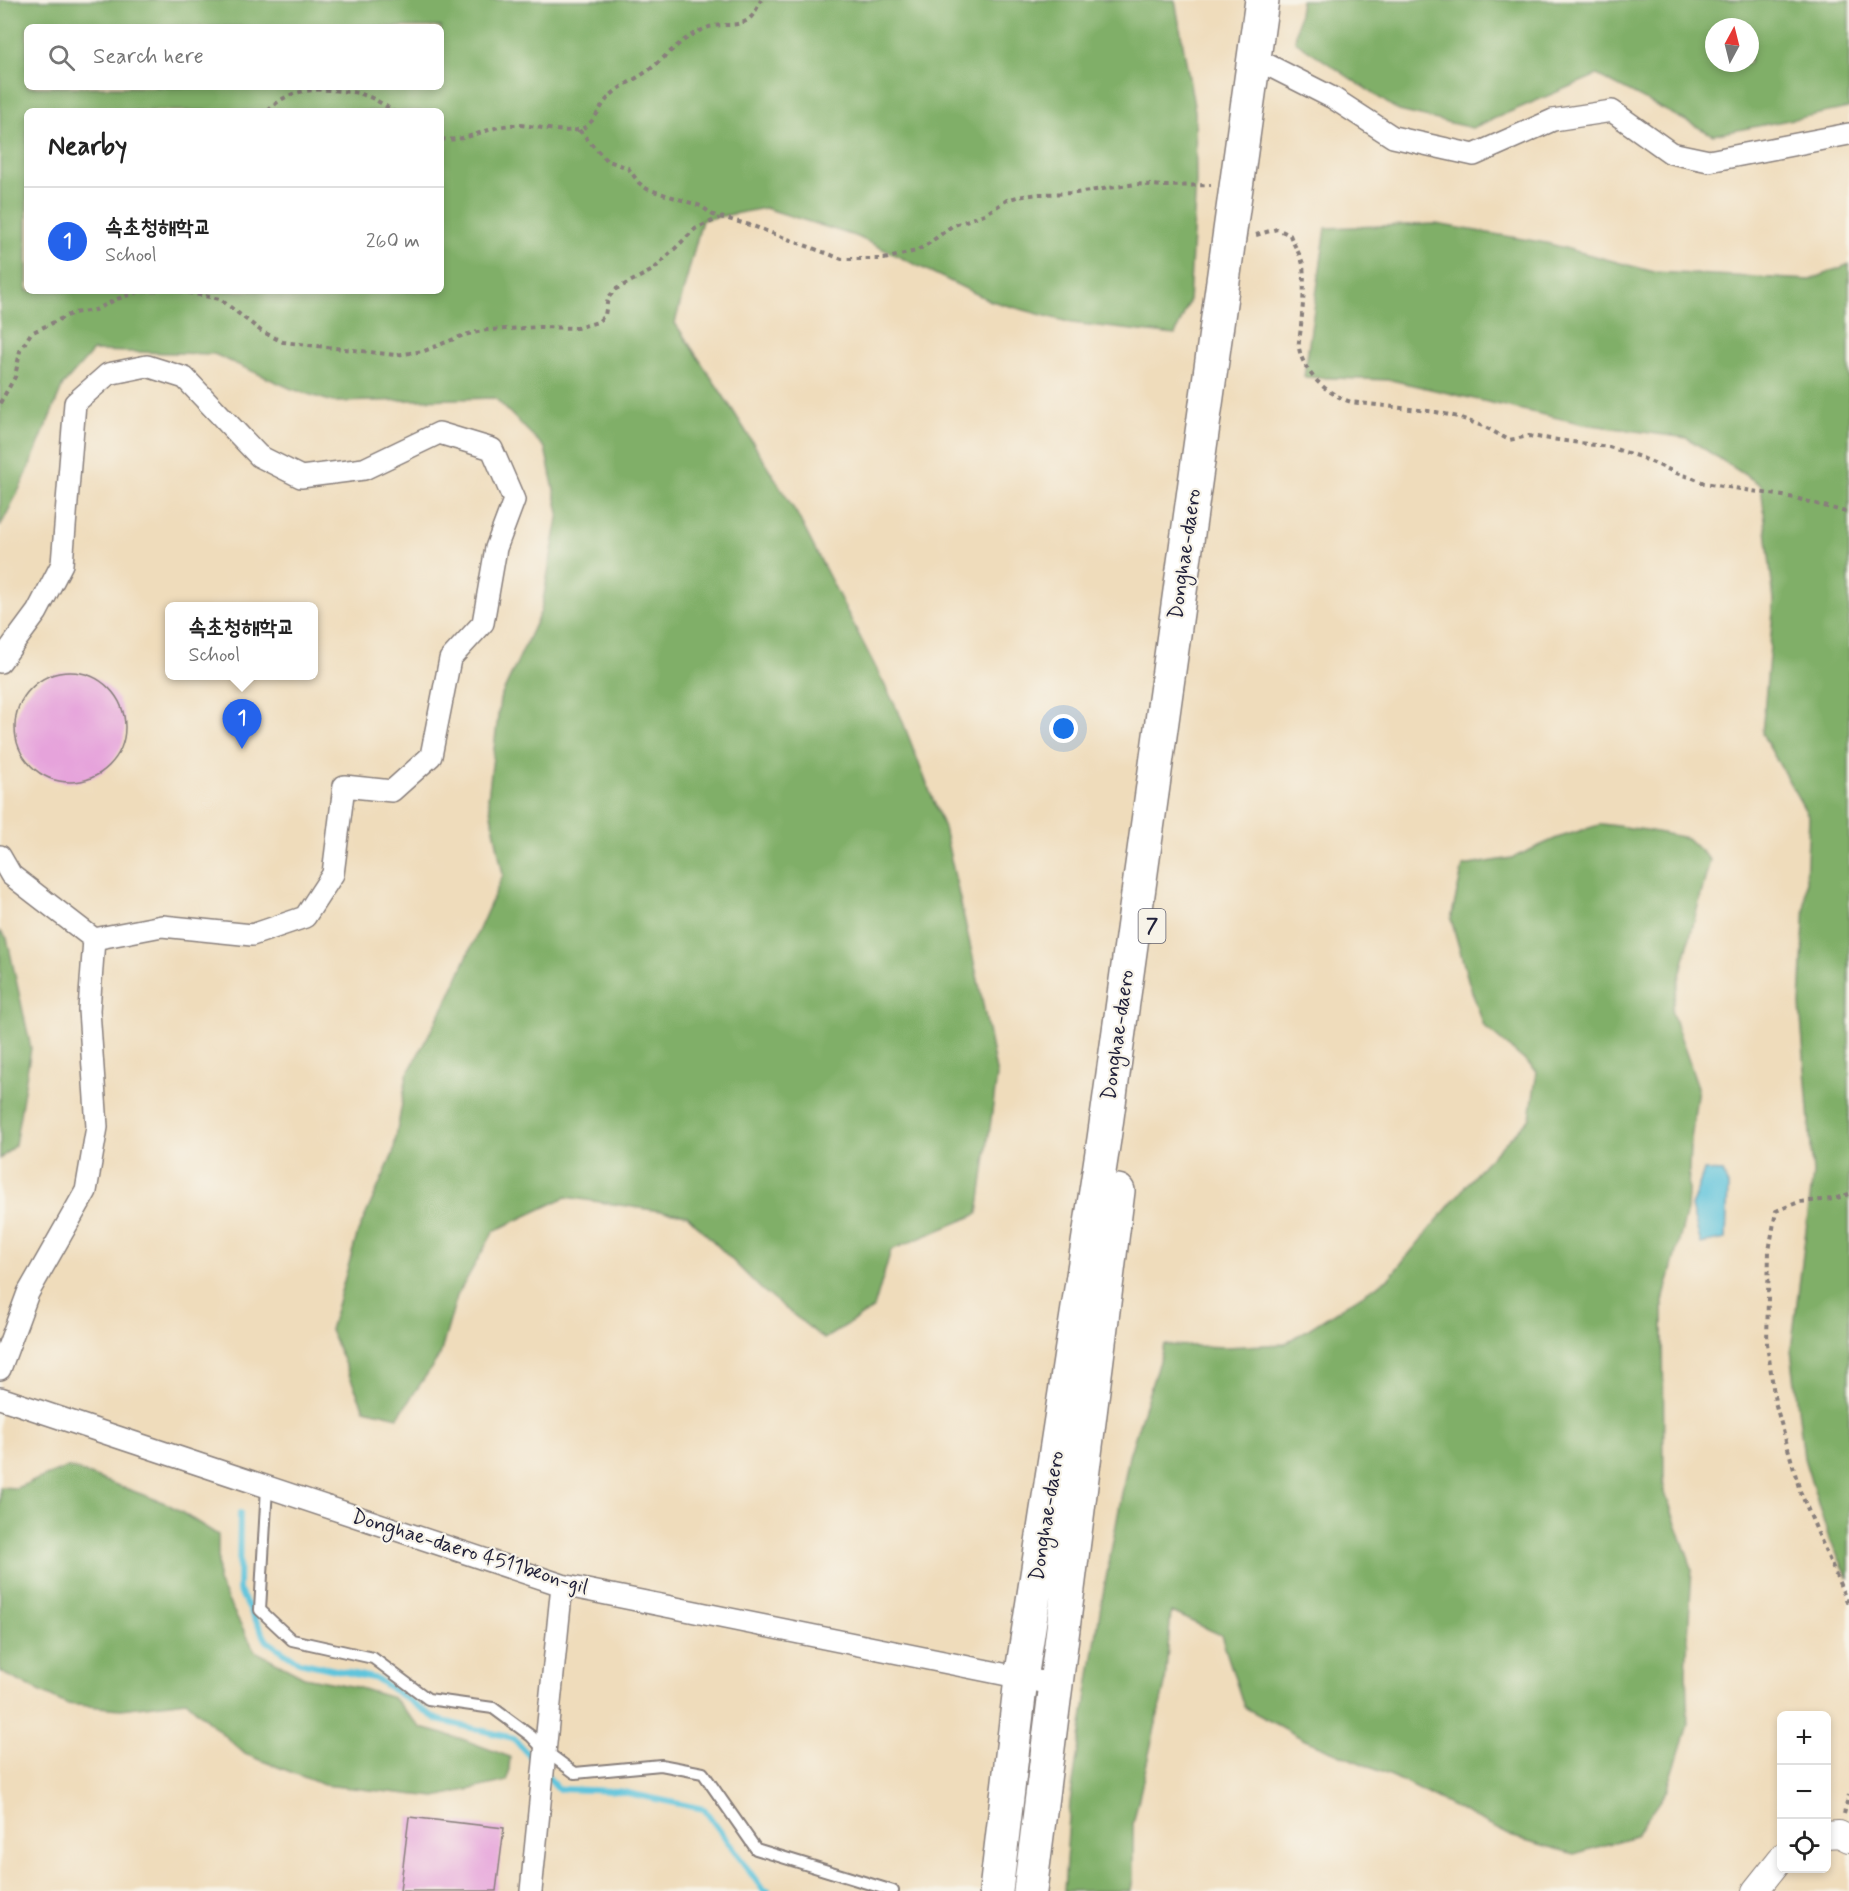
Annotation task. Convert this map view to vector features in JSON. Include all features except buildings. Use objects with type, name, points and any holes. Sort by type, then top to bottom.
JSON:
[{"type":"main road","name":"Donghae-daero","points":[[996,1891],[1021,1679],[1102,1150],[1262,0]]},
{"type":"main road","name":"Donghae-daero","points":[[1030,1891],[1142,1001],[1276,0]]},
{"type":"street","points":[[1268,65],[1333,98],[1393,137],[1474,155],[1553,120],[1612,111],[1671,153],[1709,161],[1849,134]]},
{"type":"street","points":[[0,662],[37,612],[62,564],[75,403],[108,374],[147,366],[185,378],[259,456],[301,477],[364,469],[439,433],[492,449],[514,501],[496,548],[483,623],[450,659],[431,756],[392,791],[344,786],[333,874],[305,917],[252,935],[162,926],[94,939],[11,875],[0,856]]},
{"type":"street","points":[[0,1369],[28,1293],[86,1191],[97,1127],[89,1010],[94,939]]},
{"type":"street","name":"Donghae-daero 4511beon-gil","points":[[0,1398],[562,1585],[1057,1685]]},
{"type":"street","points":[[531,1891],[562,1585]]},
{"type":"street","points":[[1831,1835],[1839,1834],[1849,1839]]},
{"type":"street","points":[[1755,1891],[1777,1863]]},
{"type":"lane","points":[[267,1487],[260,1610],[292,1640],[373,1658],[428,1699],[493,1708],[575,1773],[661,1765],[703,1773],[756,1849],[894,1891]]},
{"type":"path","points":[[444,139],[468,136],[510,125],[579,130],[597,116],[608,99],[624,85],[646,72],[693,34],[710,27],[741,24],[751,18],[761,0]]},
{"type":"path","points":[[271,108],[275,103],[303,90]]},
{"type":"path","points":[[333,90],[367,96],[388,108]]},
{"type":"path","points":[[579,130],[606,160],[627,168],[647,189],[701,206],[713,215],[750,225],[842,259],[884,259],[916,251],[952,226],[987,213],[1007,200],[1017,197],[1076,193],[1136,184],[1236,186]]},
{"type":"path","points":[[194,294],[220,299],[261,331],[283,342],[396,355],[424,351],[464,335],[487,330],[530,327],[577,328],[598,322],[605,315],[608,298],[616,289],[653,270],[695,229],[721,217]]},
{"type":"path","points":[[1245,239],[1276,229],[1290,235],[1303,262],[1302,324],[1299,346],[1310,372],[1327,390],[1340,398],[1351,402],[1436,412],[1458,417],[1485,427],[1509,440],[1529,436],[1609,447],[1704,483],[1795,498],[1849,513]]},
{"type":"path","points":[[117,299],[119,294]]},
{"type":"path","points":[[0,403],[15,377],[20,351],[31,333],[73,313],[95,310],[132,294]]},
{"type":"path","points":[[1849,1194],[1834,1199],[1798,1202],[1776,1211],[1769,1251],[1767,1343],[1775,1402],[1800,1491],[1849,1606]]},
{"type":"green space","points":[[0,0],[1175,0],[1195,111],[1196,182],[1189,302],[1175,335],[1072,323],[991,301],[858,237],[765,208],[702,220],[675,323],[797,514],[901,717],[944,828],[997,1076],[978,1214],[891,1250],[874,1308],[824,1339],[761,1289],[687,1215],[566,1197],[494,1231],[457,1296],[440,1355],[398,1417],[364,1409],[330,1330],[358,1232],[393,1154],[407,1075],[450,995],[503,875],[488,798],[500,699],[541,611],[559,513],[545,448],[495,398],[333,402],[292,389],[214,354],[93,351],[63,385],[23,482],[0,527]]},
{"type":"green space","points":[[1301,0],[1849,0],[1849,108],[1713,135],[1597,75],[1472,128],[1399,111],[1295,41]]},
{"type":"green space","points":[[1436,224],[1546,243],[1654,272],[1810,280],[1849,264],[1849,1579],[1828,1536],[1804,1458],[1791,1350],[1813,1174],[1800,1005],[1809,817],[1762,734],[1774,601],[1761,485],[1687,438],[1584,424],[1391,380],[1304,377],[1326,228]]},
{"type":"green space","points":[[1602,824],[1687,838],[1710,860],[1671,1010],[1698,1087],[1690,1147],[1687,1211],[1663,1301],[1664,1490],[1692,1568],[1686,1672],[1688,1725],[1667,1790],[1635,1836],[1574,1854],[1511,1836],[1394,1777],[1305,1740],[1244,1707],[1221,1635],[1171,1612],[1165,1684],[1133,1824],[1131,1891],[1064,1891],[1070,1802],[1101,1605],[1129,1456],[1164,1345],[1226,1347],[1285,1344],[1389,1278],[1484,1164],[1530,1118],[1537,1071],[1484,1026],[1451,919],[1463,866],[1512,858],[1557,838]]},
{"type":"green space","points":[[0,931],[7,938],[31,1048],[15,1145],[0,1159]]},
{"type":"green space","points":[[68,1467],[168,1504],[218,1535],[218,1582],[255,1651],[304,1677],[356,1687],[393,1698],[421,1728],[462,1739],[510,1757],[508,1781],[436,1797],[324,1785],[245,1754],[186,1701],[121,1709],[66,1704],[0,1672],[0,1487],[16,1488]]},
{"type":"water","points":[[1704,1171],[1723,1172],[1728,1186],[1726,1239],[1701,1244],[1691,1207]]},
{"type":"waterway","points":[[240,1513],[239,1590],[267,1641],[299,1662],[377,1679],[438,1720],[513,1738],[538,1765]]},
{"type":"waterway","points":[[548,1777],[559,1789],[618,1791],[704,1809],[763,1890],[768,1891]]},
{"type":"place","name":"속초청해학교","points":[[242,749]]}]
